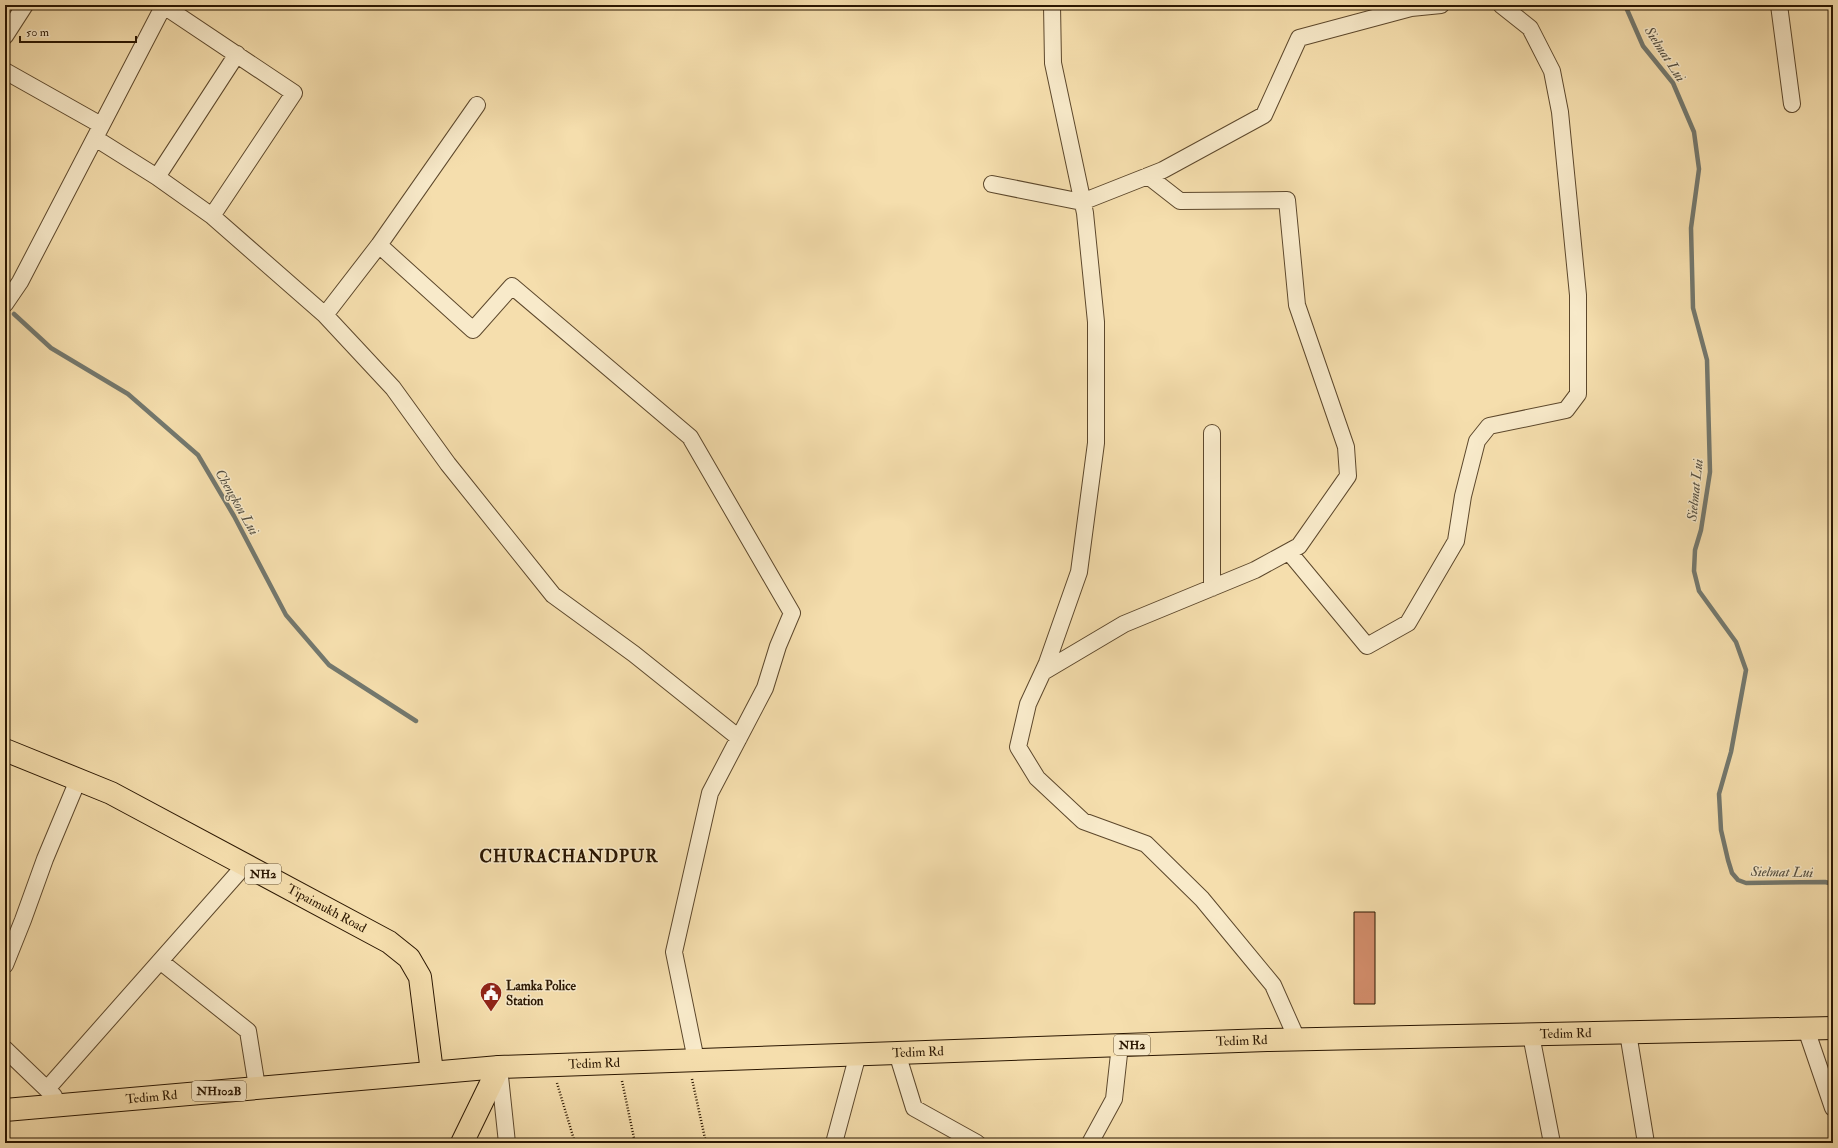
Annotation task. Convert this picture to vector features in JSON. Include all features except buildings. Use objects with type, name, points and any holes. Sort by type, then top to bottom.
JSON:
[{"type":"main road","name":"Tipaimukh Road","points":[[5,750],[111,793],[389,942],[409,958],[420,977],[432,1072]]},
{"type":"main road","name":"Tedim Rd","points":[[5,1110],[499,1067],[1297,1039],[1833,1028]]},
{"type":"main road","points":[[462,1143],[499,1067]]},
{"type":"street","points":[[5,36],[25,5]]},
{"type":"street","points":[[5,304],[20,282],[164,5],[294,93],[212,216]]},
{"type":"street","points":[[1052,5],[1053,63],[1082,202],[1096,322],[1096,443],[1079,572],[1043,672],[1028,704],[1018,747],[1037,778],[1083,821],[1146,844],[1202,899],[1273,985],[1297,1039]]},
{"type":"street","points":[[992,184],[1082,202],[1148,176],[1162,170],[1264,115],[1299,38],[1411,8],[1441,5]]},
{"type":"street","points":[[1289,552],[1368,646],[1408,623],[1456,541],[1463,496],[1477,441],[1489,426],[1566,410],[1578,394],[1578,295],[1560,112],[1552,71],[1530,28],[1501,5]]},
{"type":"street","points":[[1779,5],[1792,104]]},
{"type":"street","points":[[157,177],[237,54]]},
{"type":"street","points":[[5,72],[98,132],[157,177],[212,216],[325,315],[393,388],[448,464],[553,595],[634,654],[739,738]]},
{"type":"street","points":[[325,315],[379,245],[477,105]]},
{"type":"street","points":[[1043,672],[1124,624],[1255,570],[1299,546],[1348,476],[1346,447],[1297,305],[1287,200],[1180,201],[1148,176]]},
{"type":"street","points":[[379,245],[473,330],[512,286],[690,437],[792,613],[778,646],[765,688],[710,793],[674,952],[692,1060]]},
{"type":"street","points":[[1212,433],[1212,588]]},
{"type":"street","points":[[5,965],[45,859],[78,780]]},
{"type":"street","points":[[47,1089],[245,865]]},
{"type":"street","points":[[160,961],[248,1031],[257,1088]]},
{"type":"street","points":[[1806,1029],[1833,1108]]},
{"type":"street","points":[[1628,1033],[1646,1143]]},
{"type":"street","points":[[1531,1035],[1552,1143]]},
{"type":"street","points":[[1090,1143],[1114,1100],[1120,1045]]},
{"type":"street","points":[[5,1049],[63,1104]]},
{"type":"street","points":[[897,1053],[914,1108],[977,1143]]},
{"type":"street","points":[[834,1143],[858,1054]]},
{"type":"street","points":[[499,1067],[507,1143]]},
{"type":"path","points":[[692,1060],[706,1143]]},
{"type":"path","points":[[618,1063],[635,1143]]},
{"type":"path","points":[[552,1065],[575,1143]]},
{"type":"waterway","name":"Sielmat Lui","points":[[1625,5],[1643,46],[1673,83],[1694,132],[1699,169],[1691,228],[1693,308],[1707,360],[1710,472],[1701,530],[1695,550],[1694,571],[1699,591],[1736,642],[1746,670],[1731,752],[1719,794],[1721,830],[1728,860],[1732,873],[1738,880],[1746,883],[1825,882],[1833,884]]},
{"type":"waterway","name":"Chengkon Lui","points":[[14,314],[51,348],[128,394],[198,455],[234,516],[286,615],[329,665],[416,721]]},
{"type":"place","name":"Lamka Police Station","points":[[491,1012]]},
{"type":"district","name":"CHURACHANDPUR","points":[[569,856]]}]
